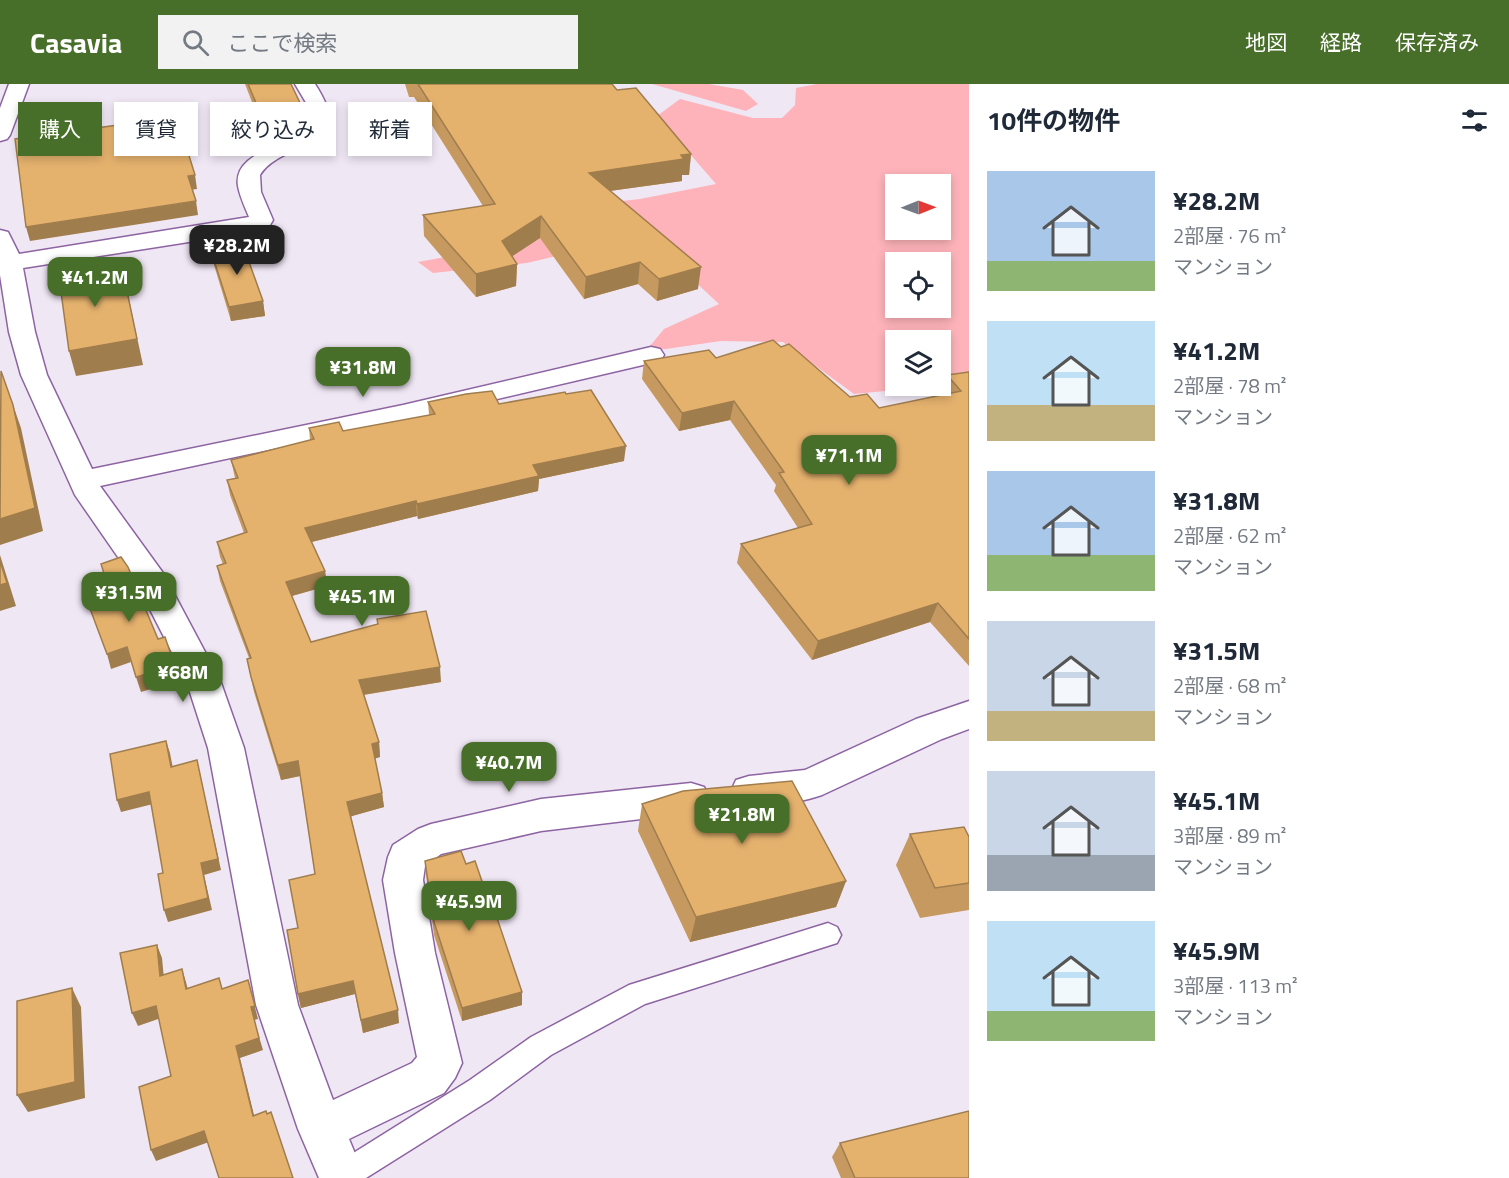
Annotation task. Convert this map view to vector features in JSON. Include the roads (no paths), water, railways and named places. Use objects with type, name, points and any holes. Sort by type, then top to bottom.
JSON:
[{"type":"street","points":[[0,135],[19,84]]},
{"type":"street","points":[[305,84],[319,109],[320,118],[315,130],[302,141],[261,161],[249,175],[249,188],[262,220],[246,226],[5,250],[22,332],[34,375],[90,495],[153,581],[203,680],[226,748],[277,1005],[321,1130],[342,1177]]},
{"type":"street","points":[[84,480],[403,413],[651,355]]},
{"type":"street","points":[[321,1130],[428,1078],[440,1063],[415,953],[403,880],[407,856],[431,840],[541,815],[809,784],[929,729],[969,716]]},
{"type":"lane","points":[[342,1177],[480,1090],[541,1046],[638,994],[828,935]]}]
